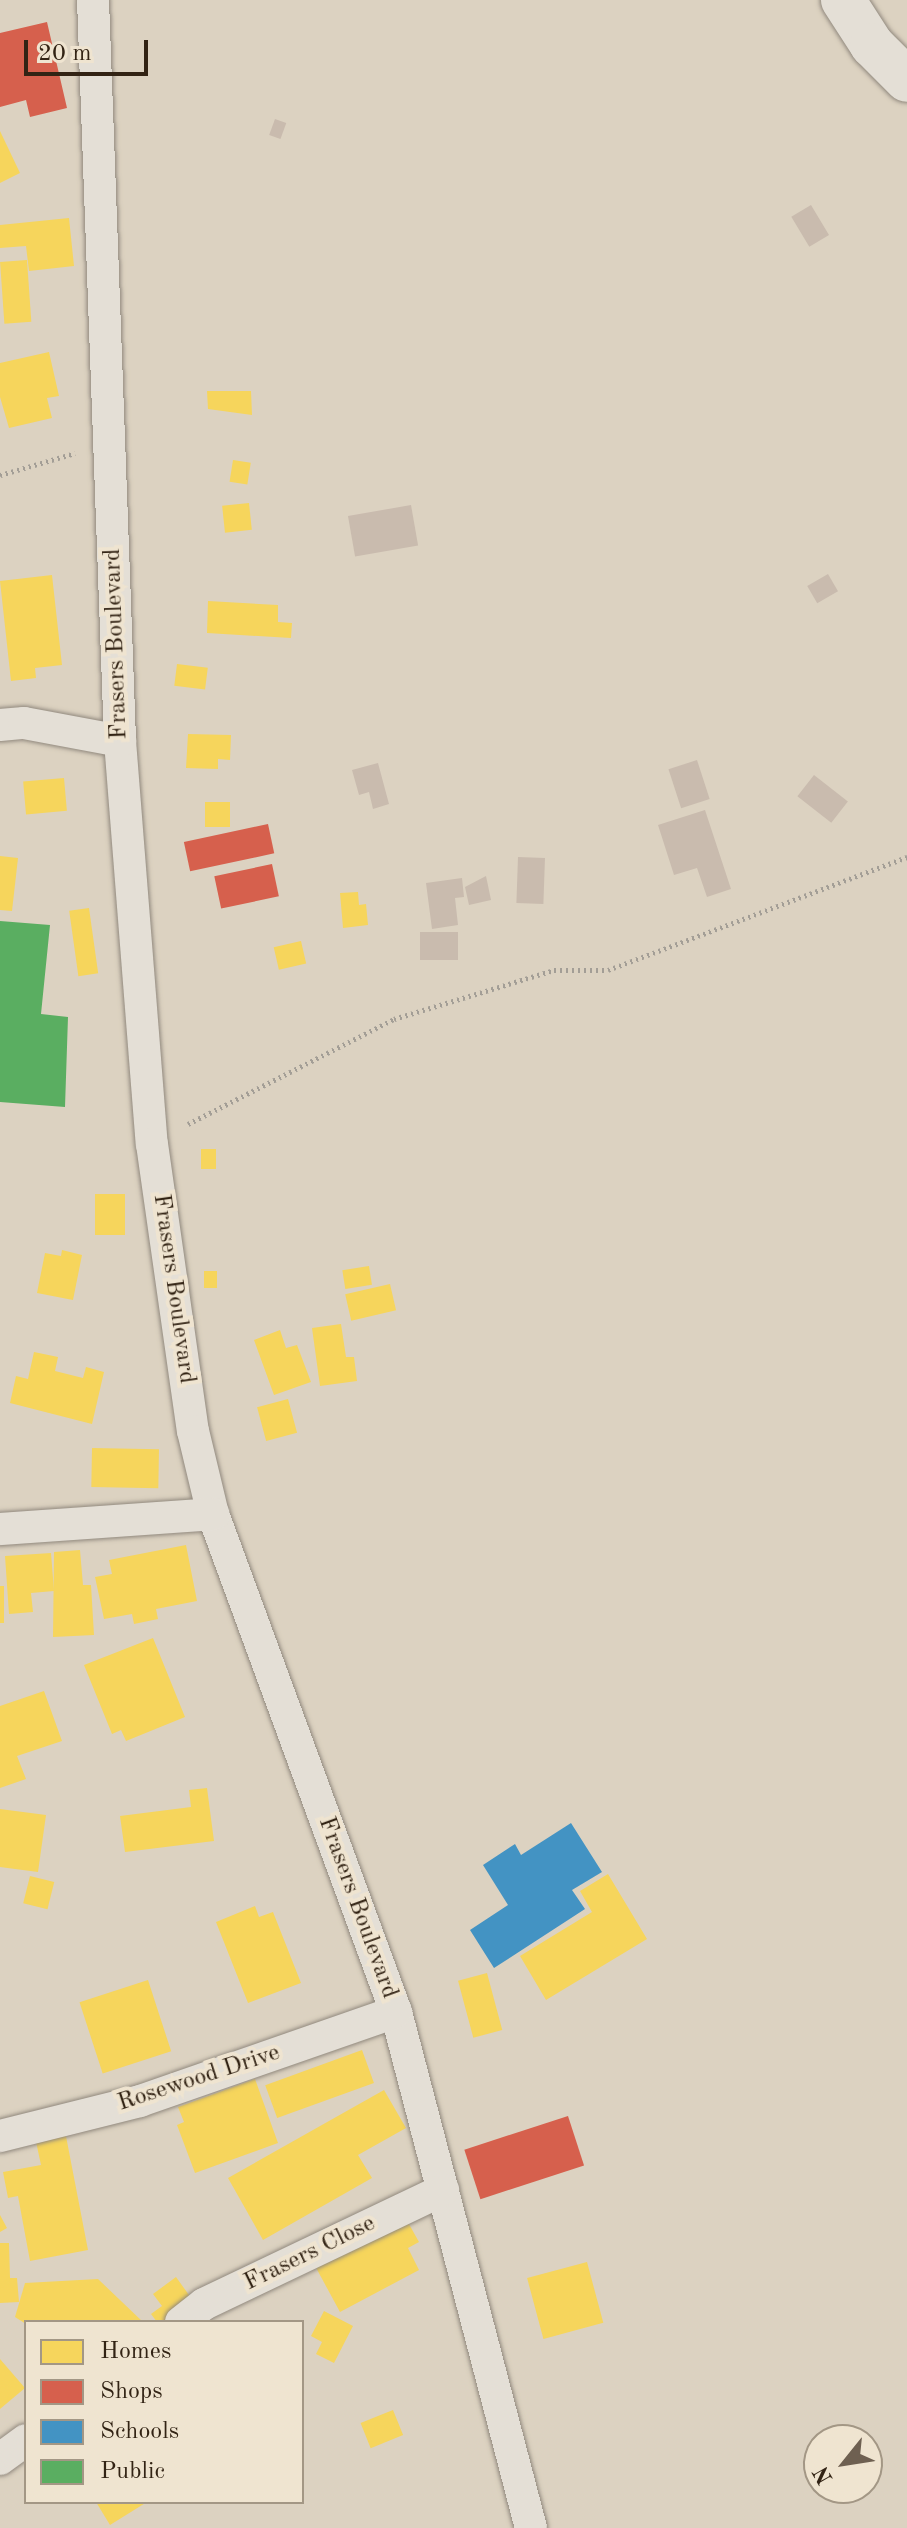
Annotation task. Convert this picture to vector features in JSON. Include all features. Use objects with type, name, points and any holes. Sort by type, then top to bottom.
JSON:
[{"type":"main road","points":[[843,0],[872,45],[907,80]]},
{"type":"street","name":"Frasers Boulevard","points":[[93,0],[120,741],[152,1144],[193,1431],[213,1514],[396,2012],[531,2528]]},
{"type":"street","points":[[0,725],[24,723],[120,741]]},
{"type":"street","points":[[0,1529],[213,1514]]},
{"type":"street","name":"Rosewood Drive","points":[[0,2136],[140,2101],[396,2012]]},
{"type":"street","name":"Frasers Close","points":[[184,2320],[204,2304],[443,2190]]},
{"type":"street","points":[[0,2459],[24,2441]]},
{"type":"path","points":[[0,475],[110,443]]},
{"type":"path","points":[[152,1144],[394,1019],[554,970],[608,970],[907,857]]},
{"type":"building: Homes","points":[[0,131],[20,173],[0,183]]},
{"type":"building: Homes","points":[[69,218],[74,266],[29,271],[26,246],[0,248],[0,225]]},
{"type":"building: Homes","points":[[27,260],[31,322],[4,324],[0,262]]},
{"type":"building: Homes","points":[[49,352],[59,396],[47,398],[52,418],[9,428],[0,397],[0,363]]},
{"type":"building: Homes","points":[[207,391],[251,391],[252,415],[208,409]]},
{"type":"building: Homes","points":[[233,460],[251,463],[247,485],[230,482]]},
{"type":"building: Homes","points":[[249,503],[252,530],[225,533],[222,506]]},
{"type":"building: Homes","points":[[52,575],[62,665],[35,668],[36,678],[11,681],[0,581]]},
{"type":"building: Homes","points":[[208,601],[278,605],[278,622],[292,623],[291,638],[207,633]]},
{"type":"building: Homes","points":[[177,664],[208,668],[205,690],[174,686]]},
{"type":"building: Homes","points":[[188,734],[231,735],[230,760],[218,759],[218,769],[186,768]]},
{"type":"building: Homes","points":[[64,778],[67,811],[26,814],[23,782]]},
{"type":"building: Homes","points":[[205,802],[230,802],[230,827],[205,827]]},
{"type":"building: Homes","points":[[0,856],[18,858],[12,911],[0,910]]},
{"type":"building: Homes","points":[[358,892],[359,905],[366,904],[368,925],[343,928],[340,893]]},
{"type":"building: Homes","points":[[89,908],[98,973],[78,976],[69,911]]},
{"type":"building: Homes","points":[[301,941],[306,963],[279,970],[274,947]]},
{"type":"building: Homes","points":[[201,1149],[216,1149],[216,1169],[201,1169]]},
{"type":"building: Homes","points":[[95,1194],[125,1194],[125,1235],[95,1235]]},
{"type":"building: Homes","points":[[62,1250],[82,1255],[73,1300],[37,1293],[45,1253],[61,1256]]},
{"type":"building: Homes","points":[[369,1266],[372,1285],[345,1289],[342,1270]]},
{"type":"building: Homes","points":[[204,1271],[217,1271],[217,1288],[204,1288]]},
{"type":"building: Homes","points":[[390,1284],[396,1310],[351,1321],[345,1294]]},
{"type":"building: Homes","points":[[341,1324],[346,1357],[354,1357],[357,1381],[320,1386],[312,1328]]},
{"type":"building: Homes","points":[[280,1330],[286,1348],[297,1345],[311,1382],[274,1395],[254,1340]]},
{"type":"building: Homes","points":[[34,1352],[58,1357],[55,1371],[83,1378],[86,1367],[104,1372],[92,1424],[10,1403],[16,1376],[28,1379]]},
{"type":"building: Homes","points":[[288,1399],[297,1433],[266,1441],[257,1407]]},
{"type":"building: Homes","points":[[92,1448],[159,1449],[158,1488],[91,1487]]},
{"type":"building: Homes","points":[[186,1545],[197,1601],[156,1609],[158,1619],[134,1624],[132,1614],[104,1619],[95,1577],[112,1574],[109,1560]]},
{"type":"building: Homes","points":[[80,1550],[83,1585],[91,1585],[94,1635],[53,1637],[54,1552]]},
{"type":"building: Homes","points":[[51,1553],[54,1591],[31,1593],[33,1612],[9,1614],[5,1556]]},
{"type":"building: Homes","points":[[0,1586],[4,1586],[4,1623],[0,1623]]},
{"type":"building: Homes","points":[[153,1638],[185,1717],[126,1741],[121,1730],[112,1734],[84,1665]]},
{"type":"building: Homes","points":[[44,1691],[62,1741],[17,1756],[26,1779],[0,1788],[0,1706]]},
{"type":"building: Homes","points":[[207,1788],[214,1841],[125,1852],[120,1816],[191,1807],[189,1790]]},
{"type":"building: Homes","points":[[0,1809],[46,1815],[38,1872],[0,1867]]},
{"type":"building: Homes","points":[[608,1874],[647,1939],[546,2000],[520,1956],[592,1912],[580,1891]]},
{"type":"building: Homes","points":[[30,1876],[54,1882],[47,1909],[23,1903]]},
{"type":"building: Homes","points":[[255,1906],[259,1917],[273,1912],[301,1983],[248,2003],[216,1922]]},
{"type":"building: Homes","points":[[487,1973],[502,2030],[473,2038],[458,1981]]},
{"type":"building: Homes","points":[[148,1980],[171,2051],[103,2074],[80,2002]]},
{"type":"building: Homes","points":[[362,2050],[374,2083],[277,2118],[265,2085]]},
{"type":"building: Homes","points":[[255,2079],[278,2143],[195,2173],[177,2125],[184,2122],[178,2107]]},
{"type":"building: Homes","points":[[384,2090],[406,2128],[358,2155],[372,2178],[263,2240],[228,2178]]},
{"type":"building: Homes","points":[[65,2131],[88,2250],[30,2261],[18,2196],[8,2198],[3,2172],[41,2165],[35,2137]]},
{"type":"building: Homes","points":[[0,2215],[7,2228],[0,2232]]},
{"type":"building: Homes","points":[[405,2217],[419,2242],[408,2248],[419,2270],[340,2312],[314,2264]]},
{"type":"building: Homes","points":[[0,2243],[9,2243],[10,2278],[17,2278],[19,2302],[0,2303]]},
{"type":"building: Homes","points":[[587,2262],[603,2323],[543,2339],[527,2278]]},
{"type":"building: Homes","points":[[176,2277],[194,2302],[170,2320],[156,2320],[151,2314],[162,2306],[153,2294]]},
{"type":"building: Homes","points":[[98,2279],[141,2320],[24,2320],[24,2323],[15,2317],[25,2283]]},
{"type":"building: Homes","points":[[324,2311],[353,2326],[334,2363],[316,2354],[322,2342],[311,2336]]},
{"type":"building: Homes","points":[[0,2359],[24,2389],[0,2409]]},
{"type":"building: Homes","points":[[393,2410],[403,2435],[371,2448],[361,2423]]},
{"type":"building: Homes","points":[[97,2504],[144,2504],[110,2525]]},
{"type":"building: Shops","points":[[47,22],[67,108],[30,117],[26,100],[0,107],[0,33]]},
{"type":"building: Shops","points":[[268,824],[274,853],[190,871],[184,842]]},
{"type":"building: Shops","points":[[272,864],[279,896],[221,909],[214,876]]},
{"type":"building: Shops","points":[[568,2116],[584,2165],[480,2199],[464,2150]]},
{"type":"building: Schools","points":[[571,1823],[602,1872],[572,1890],[585,1909],[494,1968],[470,1930],[508,1905],[483,1865],[515,1844],[521,1855]]},
{"type":"building: Public","points":[[0,921],[50,925],[41,1014],[68,1017],[65,1107],[0,1102]]},
{"type":"building: Other","points":[[275,119],[286,123],[280,139],[269,135]]},
{"type":"building: Other","points":[[811,205],[829,235],[809,247],[791,217]]},
{"type":"building: Other","points":[[411,505],[418,545],[355,556],[348,516]]},
{"type":"building: Other","points":[[828,574],[838,591],[817,603],[807,586]]},
{"type":"building: Other","points":[[697,760],[710,799],[681,808],[668,769]]},
{"type":"building: Other","points":[[378,763],[389,804],[373,809],[369,792],[359,795],[352,770]]},
{"type":"building: Other","points":[[814,775],[848,801],[831,823],[797,796]]},
{"type":"building: Other","points":[[705,810],[731,889],[707,897],[697,868],[674,875],[658,825]]},
{"type":"building: Other","points":[[518,857],[545,858],[543,904],[516,903]]},
{"type":"building: Other","points":[[486,876],[491,900],[469,905],[465,887]]},
{"type":"building: Other","points":[[462,878],[464,897],[455,898],[458,925],[432,929],[426,883]]},
{"type":"building: Other","points":[[420,932],[458,932],[458,960],[420,960]]}]
